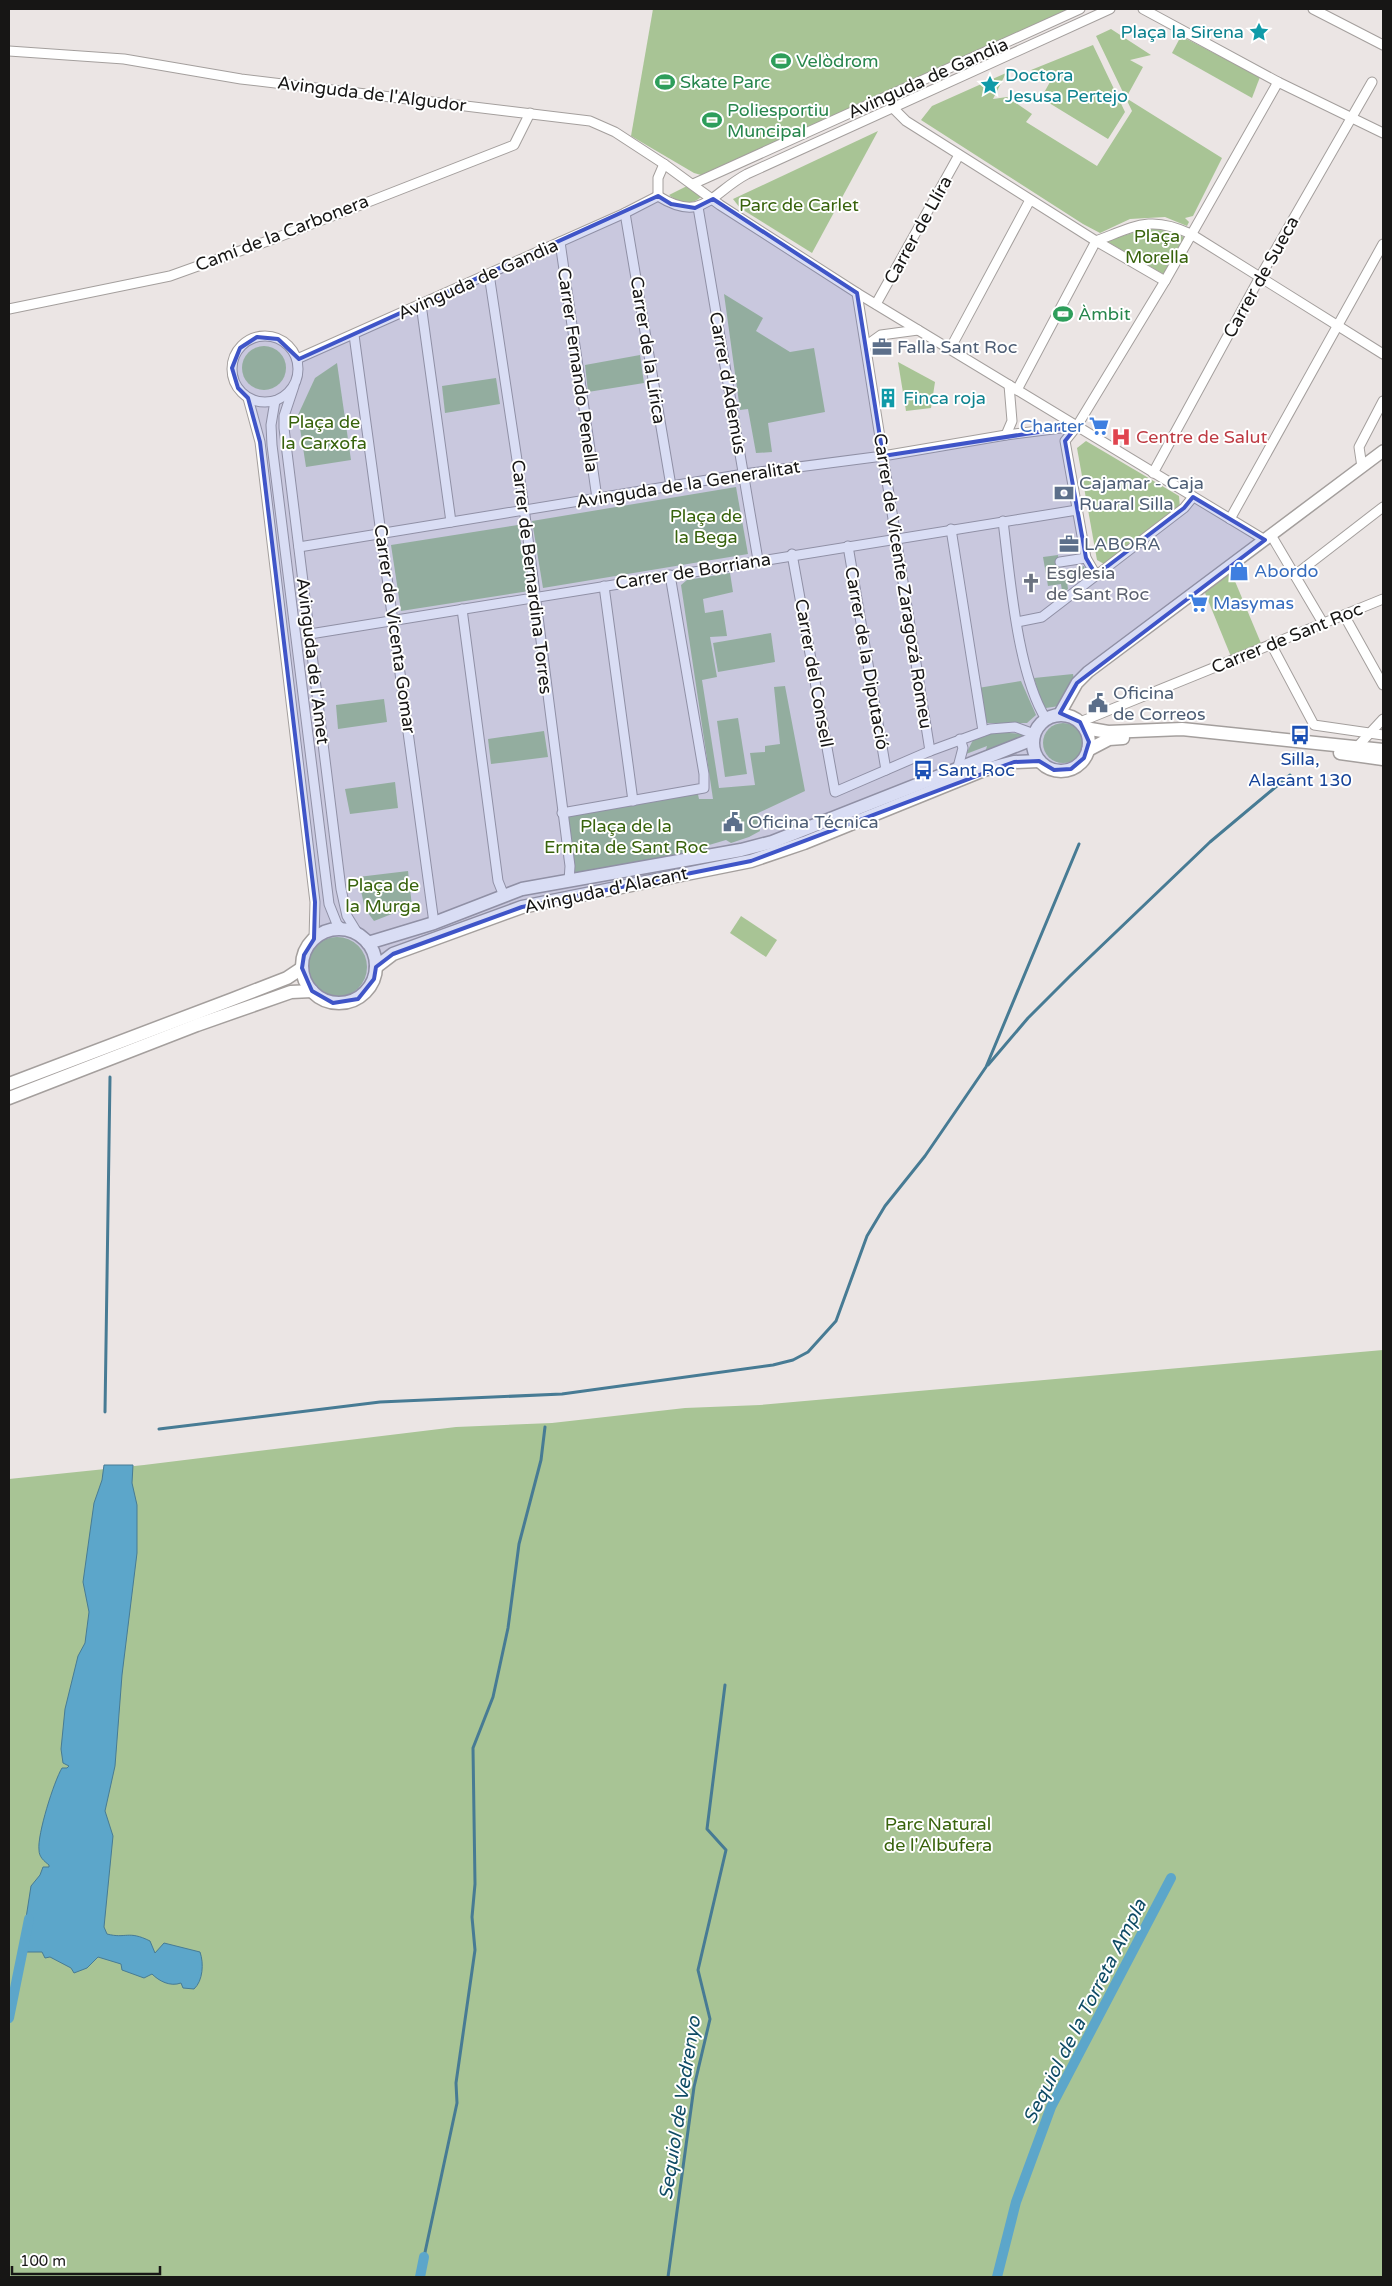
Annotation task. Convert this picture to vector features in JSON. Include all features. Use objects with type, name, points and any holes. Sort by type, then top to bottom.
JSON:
[{"type":"main road","points":[[1383,750],[1182,729],[1108,732],[1082,726],[1066,715],[1046,719],[1034,737],[1033,747],[1039,760],[1054,770],[1062,771],[1079,764],[1088,750],[1109,739],[1172,737],[1383,759]]},
{"type":"main road","points":[[1082,726],[1088,735],[1088,750]]},
{"type":"main road","name":"Avinguda d'Alacant","points":[[368,943],[434,923],[522,889],[741,850],[772,842],[1034,737]]},
{"type":"main road","name":"Avinguda d'Alacant","points":[[376,967],[393,954],[522,907],[751,861],[804,842],[984,770],[1014,762],[1039,760]]},
{"type":"main road","points":[[332,930],[343,930],[358,934],[368,943],[374,954],[376,967],[374,980],[368,991],[358,999],[346,1003],[333,1003],[321,999],[312,992],[305,980],[302,968],[304,955],[314,939],[332,930]]},
{"type":"main road","points":[[9,1084],[242,996],[286,978],[302,968]]},
{"type":"main road","points":[[9,1098],[205,1022],[291,992],[312,992]]},
{"type":"street","name":"Avinguda de Gandia","points":[[693,184],[1080,9]]},
{"type":"street","name":"Avinguda de Gandia","points":[[698,207],[713,199],[742,177],[1110,9]]},
{"type":"street","points":[[1143,9],[1278,82],[1383,132]]},
{"type":"street","points":[[1313,9],[1383,45]]},
{"type":"street","name":"Avinguda de l'Algudor","points":[[9,51],[124,59],[241,79],[590,121],[615,132],[693,184],[720,206],[857,293],[1230,519],[1268,537]]},
{"type":"street","points":[[1096,574],[1086,558],[1065,441],[1077,426],[1165,281],[1278,82]]},
{"type":"street","name":"Carrer de Sueca","points":[[1153,473],[1260,277],[1372,82]]},
{"type":"street","points":[[893,108],[906,121],[1030,200],[1165,281]]},
{"type":"street","name":"Camí de la Carbonera","points":[[9,309],[170,276],[276,238],[514,145],[530,113]]},
{"type":"street","name":"Carrer de Llíra","points":[[876,304],[960,155]]},
{"type":"street","points":[[664,164],[658,178],[658,196],[671,204],[698,207]]},
{"type":"street","name":"Avinguda de Gandia","points":[[298,359],[625,213],[658,196]]},
{"type":"street","points":[[950,349],[1030,200]]},
{"type":"street","name":"Carrer d'Ademús","points":[[698,207],[758,560]]},
{"type":"street","name":"Carrer de la Lírica","points":[[625,213],[671,486]]},
{"type":"street","points":[[1006,435],[1012,421],[1013,387],[1096,241],[1139,226],[1157,223],[1171,224],[1191,234],[1383,354]]},
{"type":"street","name":"Carrer Fernando Penella","points":[[560,242],[597,498]]},
{"type":"street","points":[[1230,519],[1383,244]]},
{"type":"street","name":"Carrer de Bernardina Torres","points":[[489,274],[524,510],[570,866],[569,880]]},
{"type":"street","name":"Carrer de Vicente Zaragozá Romeu","points":[[857,293],[867,345],[930,751]]},
{"type":"street","points":[[421,304],[451,522]]},
{"type":"street","points":[[867,345],[881,335],[918,330]]},
{"type":"street","name":"Carrer de Vicenta Gomar","points":[[354,335],[434,923]]},
{"type":"street","points":[[268,336],[278,339],[287,344],[298,359],[298,370],[294,386],[289,392],[275,401],[257,401],[248,398],[238,388],[232,368],[234,357],[248,341],[268,336]]},
{"type":"street","name":"Avinguda de l'Amet","points":[[294,386],[284,416],[284,428],[343,903],[346,916],[358,934]]},
{"type":"street","name":"Avinguda de l'Amet","points":[[248,398],[260,442],[314,902],[314,939]]},
{"type":"street","name":"Avinguda de l'Amet","points":[[275,401],[271,425],[272,445],[329,904],[333,916],[343,930]]},
{"type":"street","points":[[1362,467],[1359,447],[1383,401]]},
{"type":"street","name":"Avinguda de la Generalitat","points":[[299,547],[744,474],[883,456],[1006,435],[1077,426]]},
{"type":"street","points":[[1059,715],[1077,683],[1088,672],[1383,451]]},
{"type":"street","points":[[1017,622],[1042,617],[1184,508],[1193,497]]},
{"type":"street","points":[[1295,575],[1383,508]]},
{"type":"street","name":"Carrer de Borriana","points":[[310,634],[792,554],[1077,510]]},
{"type":"street","points":[[1003,521],[1017,622],[1028,677],[1036,704],[1046,719]]},
{"type":"street","points":[[951,529],[983,731]]},
{"type":"street","points":[[1268,537],[1295,575],[1323,623]]},
{"type":"street","name":"Carrer de la Diputació","points":[[848,546],[886,770]]},
{"type":"street","name":"Carrer del Consell","points":[[792,554],[836,792],[886,770]]},
{"type":"street","points":[[1060,562],[1086,558]]},
{"type":"street","points":[[562,813],[704,788],[670,575]]},
{"type":"street","points":[[604,586],[633,801]]},
{"type":"street","name":"Carrer de Sant Roc","points":[[1082,726],[1271,644],[1383,599]]},
{"type":"street","points":[[462,609],[498,881],[504,896]]},
{"type":"street","points":[[1344,615],[1383,685]]},
{"type":"street","points":[[1271,644],[1314,725],[1383,735]]},
{"type":"street","points":[[1357,747],[1383,718]]},
{"type":"street","points":[[886,770],[983,731],[1015,727],[1034,737]]},
{"type":"street","points":[[958,767],[963,748],[960,739]]},
{"type":"highlighted area","points":[[658,196],[671,204],[695,208],[713,199],[857,293],[883,456],[1077,426],[1065,441],[1086,558],[1096,575],[1184,508],[1193,497],[1265,540],[1077,683],[1060,713],[1080,722],[1089,742],[1084,758],[1071,769],[1054,770],[1039,761],[1014,762],[751,861],[522,907],[393,954],[376,967],[374,979],[358,999],[333,1003],[312,991],[302,968],[304,955],[314,939],[315,902],[260,442],[248,398],[238,388],[232,368],[240,348],[257,337],[278,339],[299,359]]},
{"type":"green space","points":[[653,9],[1071,9],[708,177],[694,173],[631,136]]},
{"type":"green space","points":[[1111,29],[1151,55],[1130,60],[1143,67],[1126,98],[1222,158],[1193,216],[1185,218],[1189,222],[1187,226],[1165,217],[1130,219],[1100,233],[921,120],[932,106],[1006,73],[993,99],[1007,97],[1032,114],[1026,122],[1097,166],[1132,111],[1096,36]]},
{"type":"green space","points":[[1181,36],[1260,77],[1252,98],[1172,53]]},
{"type":"green space","points":[[1093,45],[1125,112],[1108,139],[1041,98],[1050,82],[1031,70]]},
{"type":"green space","name":"Parc de Carlet","points":[[878,131],[812,253],[740,208],[733,199]]},
{"type":"green space","points":[[687,186],[701,197],[693,202],[685,202],[669,195]]},
{"type":"green space","name":"Plaça Morella","points":[[1158,225],[1171,228],[1186,239],[1165,275],[1106,241]]},
{"type":"green space","points":[[724,294],[763,318],[756,331],[790,352],[814,348],[825,412],[768,423],[772,452],[756,453],[748,409],[740,410]]},
{"type":"green space","points":[[264,346],[276,350],[282,356],[286,368],[282,380],[276,386],[264,390],[252,386],[246,380],[242,368],[246,356],[252,350]]},
{"type":"green space","points":[[640,355],[644,383],[588,392],[585,365]]},
{"type":"green space","points":[[898,362],[935,382],[931,408],[906,411]]},
{"type":"green space","name":"Plaça de la Carxofa","points":[[337,363],[351,460],[306,467],[298,415],[315,378]]},
{"type":"green space","points":[[496,378],[500,404],[445,413],[442,386]]},
{"type":"green space","points":[[1086,441],[1179,496],[1180,508],[1104,564],[1097,560],[1077,448]]},
{"type":"green space","name":"Plaça de la Bega","points":[[736,487],[748,554],[543,588],[532,521]]},
{"type":"green space","points":[[518,525],[529,591],[401,611],[391,545]]},
{"type":"green space","points":[[1058,555],[1060,573],[1084,566],[1087,576],[1067,582],[1068,589],[1065,591],[1062,591],[1061,584],[1048,586],[1043,557]]},
{"type":"green space","points":[[1229,567],[1263,648],[1232,659],[1203,588]]},
{"type":"green space","name":"Plaça de la Ermita de Sant Roc","points":[[730,573],[733,592],[703,599],[705,613],[723,610],[727,636],[710,637],[717,677],[702,680],[719,788],[755,785],[750,753],[765,752],[765,746],[780,744],[774,687],[785,686],[805,791],[756,814],[760,831],[731,843],[726,840],[709,845],[710,856],[569,881],[562,813],[697,790],[699,799],[713,799],[681,585],[687,580]]},
{"type":"green space","points":[[771,633],[775,662],[718,672],[713,643]]},
{"type":"green space","points":[[1073,674],[1074,679],[1059,706],[1046,708],[1041,701],[1034,678]]},
{"type":"green space","points":[[1021,681],[1036,715],[1027,723],[987,723],[983,717],[978,688]]},
{"type":"green space","points":[[384,699],[387,722],[338,729],[336,705]]},
{"type":"green space","points":[[738,718],[747,774],[725,777],[717,721]]},
{"type":"green space","points":[[1063,723],[1077,729],[1083,743],[1077,757],[1063,763],[1049,757],[1043,743],[1049,729]]},
{"type":"green space","points":[[544,731],[548,757],[491,764],[488,739]]},
{"type":"green space","points":[[992,732],[1027,734],[1019,742],[985,753],[987,746],[966,754],[974,738]]},
{"type":"green space","points":[[395,782],[398,808],[350,814],[345,789]]},
{"type":"green space","name":"Plaça de la Murga","points":[[408,871],[412,906],[374,921],[365,909],[358,877]]},
{"type":"green space","points":[[741,916],[777,940],[766,957],[730,933]]},
{"type":"green space","points":[[337,937],[354,942],[362,950],[367,967],[362,984],[354,992],[337,997],[320,992],[312,984],[307,967],[312,950],[320,942]]},
{"type":"green space","name":"Parc Natural de l'Albufera","points":[[1383,1350],[1383,2277],[9,2277],[9,1479],[144,1465],[456,1427],[552,1423],[685,1408],[760,1405]]},
{"type":"water","points":[[104,1465],[133,1465],[132,1483],[137,1505],[137,1553],[122,1675],[115,1766],[105,1811],[113,1836],[104,1927],[107,1934],[119,1936],[132,1935],[150,1941],[155,1953],[164,1943],[200,1952],[202,1972],[194,1989],[183,1988],[181,1983],[165,1983],[152,1974],[144,1978],[122,1970],[121,1964],[98,1957],[87,1968],[74,1973],[71,1968],[50,1957],[45,1958],[42,1952],[26,1952],[32,1920],[26,1918],[31,1886],[40,1875],[43,1867],[49,1867],[39,1852],[43,1821],[62,1768],[69,1766],[63,1763],[61,1749],[65,1709],[78,1656],[85,1643],[89,1612],[83,1582],[94,1503],[102,1480]]},
{"type":"waterway","points":[[988,1065],[1028,1018],[1070,976],[1210,842],[1290,775]]},
{"type":"waterway","points":[[159,1429],[380,1402],[562,1394],[773,1365],[793,1360],[808,1352],[836,1321],[867,1236],[885,1206],[925,1156],[986,1067],[1079,844]]},
{"type":"waterway","points":[[105,1412],[110,1077]]},
{"type":"waterway","points":[[424,2257],[457,2103],[456,2083],[475,1950],[472,1917],[475,1884],[473,1748],[493,1697],[508,1628],[519,1544],[541,1460],[545,1427]]},
{"type":"waterway","name":"Sequiol de Vedrenyo","points":[[668,2277],[694,2087],[710,2019],[698,1970],[726,1850],[707,1829],[725,1685]]},
{"type":"waterway","name":"Sequiol de la Torreta Ampla","points":[[997,2277],[1016,2202],[1051,2107],[1171,1878]]},
{"type":"waterway","points":[[9,2018],[29,1919]]},
{"type":"waterway","points":[[420,2277],[424,2257]]},
{"type":"place","name":"Plaça la Sirena","points":[[1259,32]]},
{"type":"place","name":"Velòdrom","points":[[781,61]]},
{"type":"place","name":"Skate Parc","points":[[665,82]]},
{"type":"place","name":"Doctora Jesusa Pertejo","points":[[990,85]]},
{"type":"place","name":"Poliesportiu Muncipal","points":[[712,120]]},
{"type":"place","name":"Àmbit","points":[[1063,314]]},
{"type":"place","name":"Falla Sant Roc","points":[[882,347]]},
{"type":"place","name":"Finca roja","points":[[888,398]]},
{"type":"place","name":"Charter","points":[[1099,426]]},
{"type":"place","name":"Centre de Salut","points":[[1121,437]]},
{"type":"place","name":"Cajamar - Caja Ruaral Silla","points":[[1064,493]]},
{"type":"place","name":"LABORA","points":[[1069,544]]},
{"type":"place","name":"Abordo","points":[[1239,571]]},
{"type":"place","name":"Esglesia de Sant Roc","points":[[1031,583]]},
{"type":"place","name":"Masymas","points":[[1198,603]]},
{"type":"place","name":"Oficina de Correos","points":[[1098,703]]},
{"type":"place","name":"Silla, Alacant 130","points":[[1300,735]]},
{"type":"place","name":"Sant Roc","points":[[923,770]]},
{"type":"place","name":"Oficina Técnica","points":[[733,822]]}]
